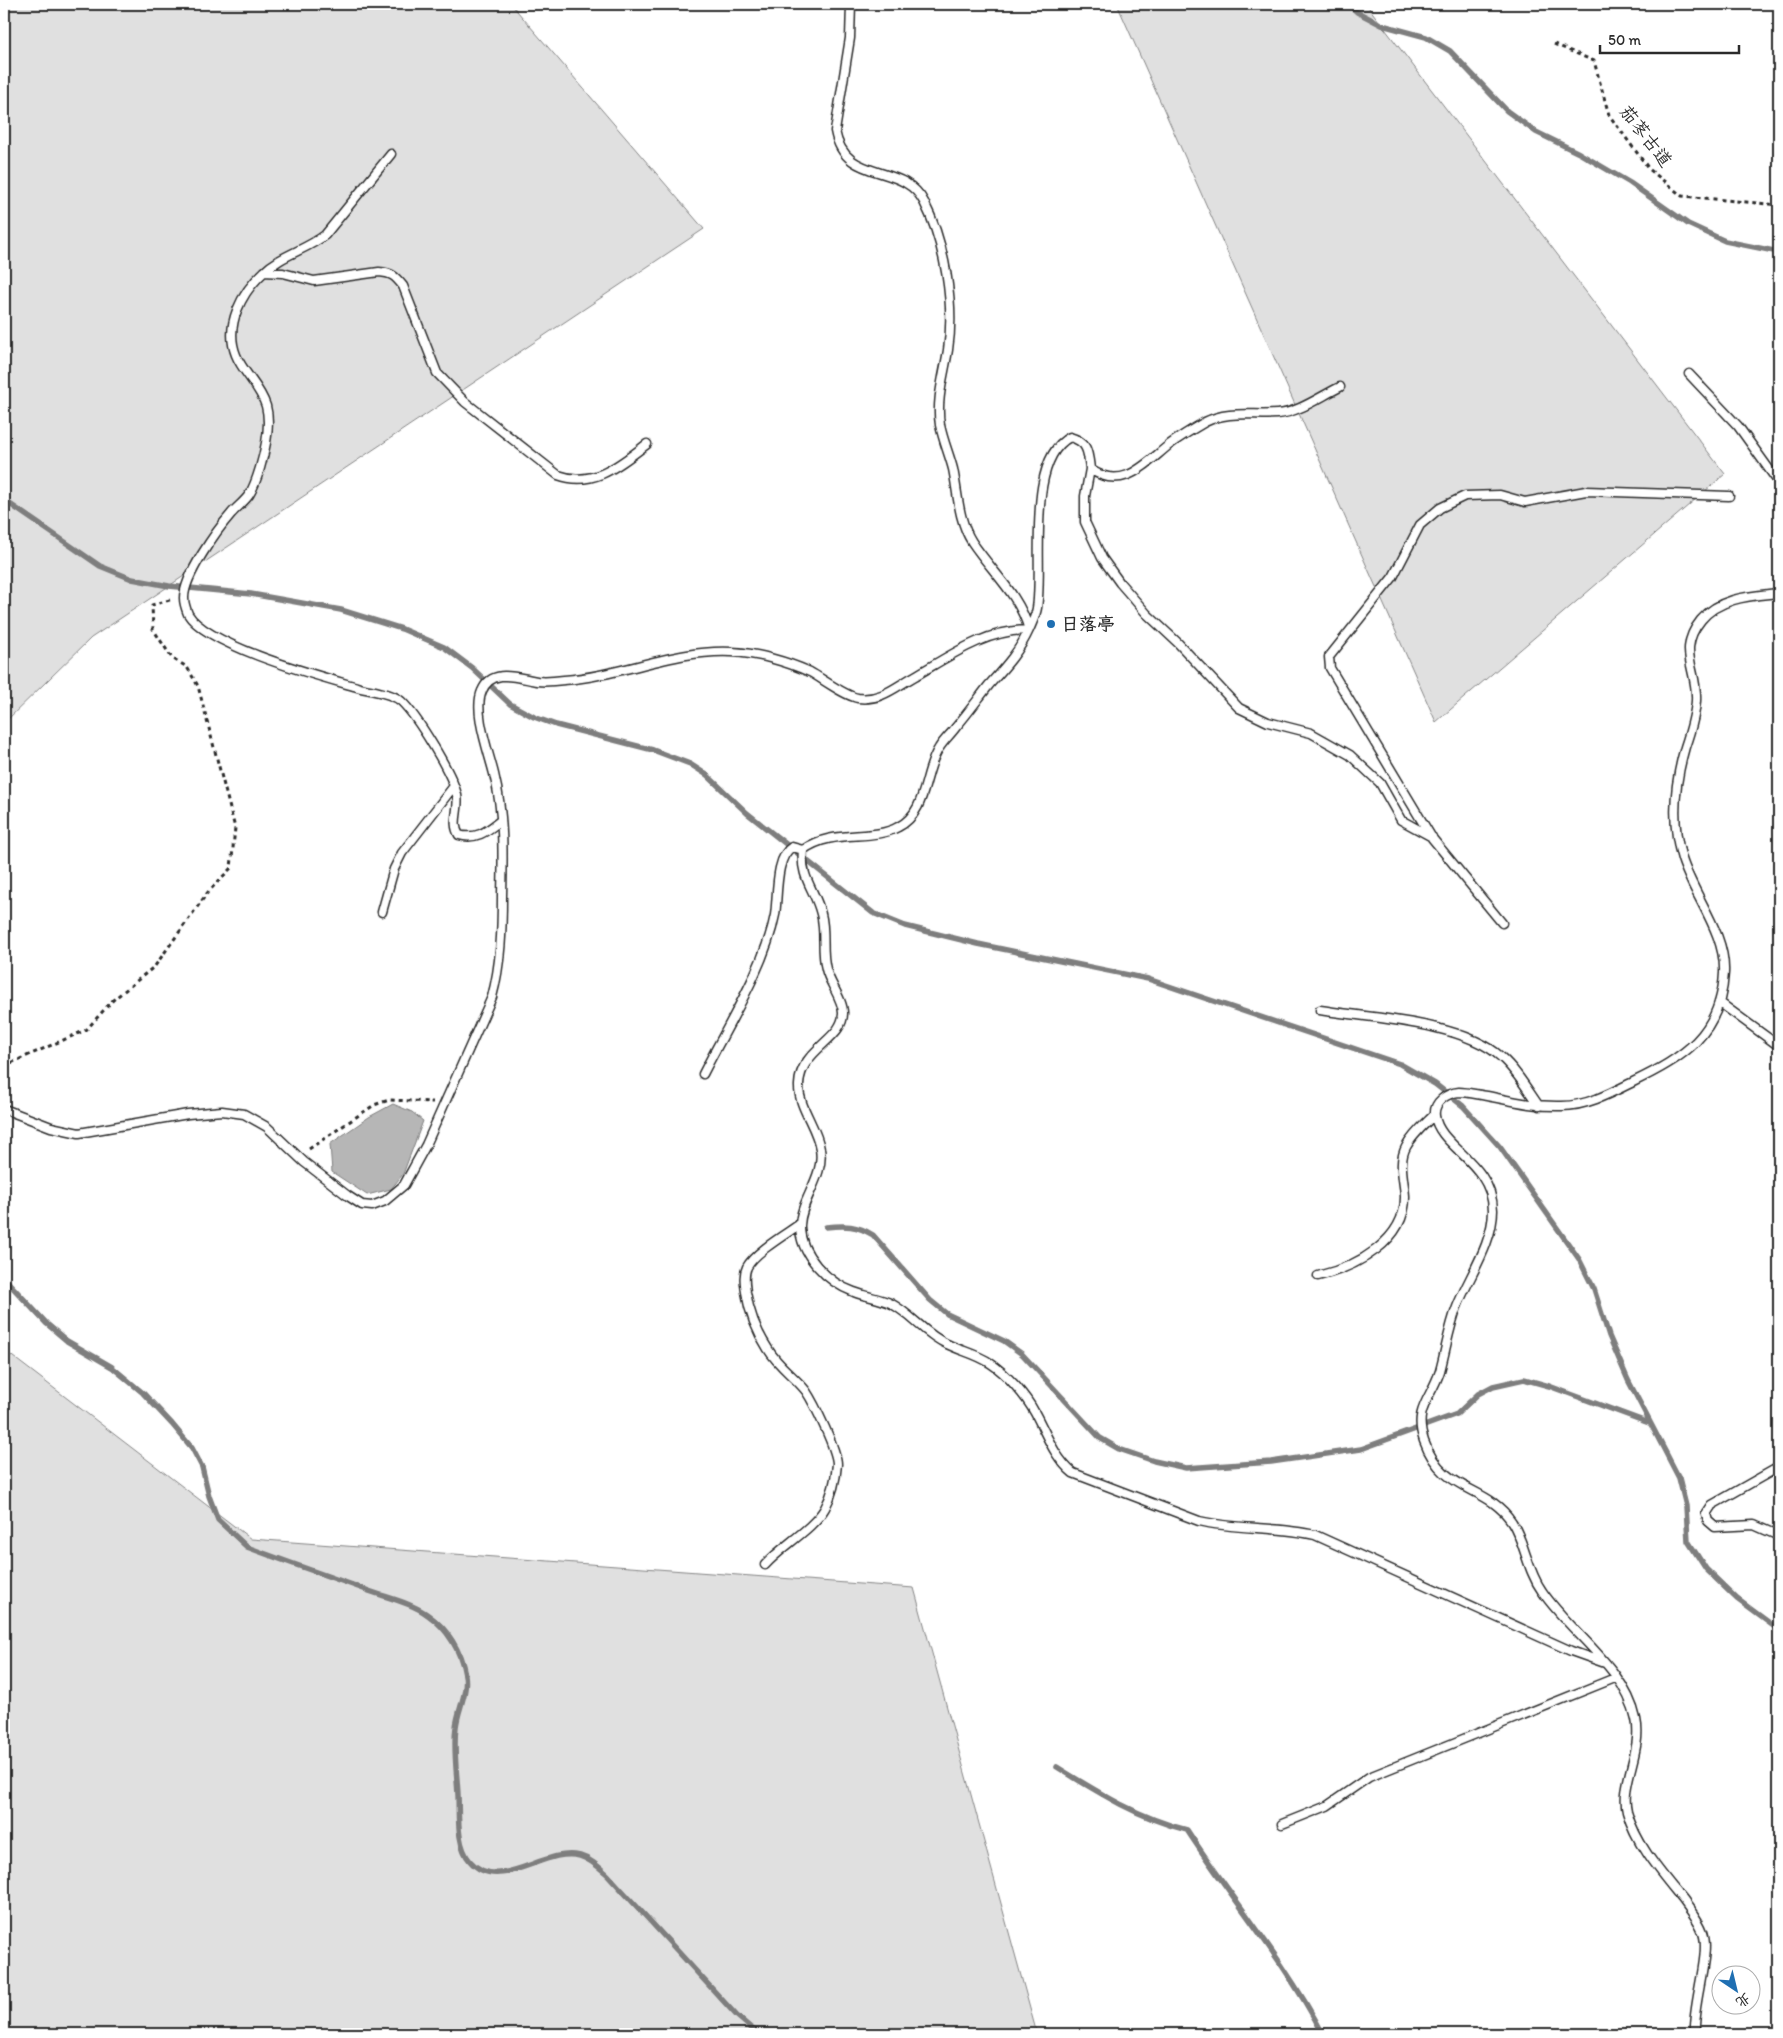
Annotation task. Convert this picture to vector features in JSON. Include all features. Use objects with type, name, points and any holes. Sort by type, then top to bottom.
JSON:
[{"type":"lane","points":[[851,4],[850,38],[835,132],[838,145],[845,156],[867,170],[908,183],[925,202],[943,257],[949,292],[948,348],[939,413],[962,522],[972,541],[1015,596],[1024,612],[1030,630]]},
{"type":"lane","points":[[391,154],[325,235],[312,246],[273,264],[264,272],[242,300],[233,322],[232,331],[236,355],[260,392],[266,407],[267,432],[261,464],[254,486],[247,498],[231,513],[203,555],[190,578],[184,596],[189,615],[203,628],[224,641],[348,684],[393,697],[400,701],[417,722],[446,767],[458,802],[454,828],[458,836],[470,838],[484,833],[501,820]]},
{"type":"lane","points":[[264,272],[283,273],[314,281],[390,272],[403,286],[437,372],[446,383],[465,402],[558,475],[571,480],[584,480],[602,475],[647,444]]},
{"type":"lane","points":[[1688,374],[1733,420],[1779,483]]},
{"type":"lane","points":[[1090,469],[1101,476],[1130,475],[1140,470],[1190,430],[1209,420],[1231,414],[1277,414],[1289,411],[1340,387]]},
{"type":"lane","points":[[703,1074],[761,960],[770,936],[783,857],[792,847],[803,850],[825,839],[885,831],[897,828],[906,822],[916,808],[925,788],[931,765],[939,747],[1021,647],[1030,630],[1037,610],[1039,518],[1049,460],[1059,442],[1070,437],[1080,440],[1088,449],[1090,469],[1085,496],[1085,522],[1102,558],[1120,583],[1147,614],[1178,643],[1239,708],[1268,722],[1312,733],[1350,755],[1380,783],[1401,820],[1432,838]]},
{"type":"lane","points":[[1502,923],[1432,838],[1330,668],[1329,657],[1392,577],[1420,525],[1440,508],[1465,496],[1480,494],[1500,495],[1525,502],[1586,491],[1729,496]]},
{"type":"lane","points":[[1318,1276],[1334,1272],[1364,1259],[1390,1237],[1402,1220],[1405,1197],[1402,1168],[1405,1148],[1417,1131],[1434,1115],[1437,1104],[1443,1098],[1457,1092],[1539,1106],[1568,1106],[1589,1101],[1660,1069],[1687,1052],[1705,1032],[1716,1014],[1720,1002],[1724,970],[1722,951],[1681,856],[1676,828],[1679,774],[1694,720],[1696,701],[1696,685],[1687,654],[1691,637],[1700,621],[1709,612],[1725,603],[1742,598],[1779,593]]},
{"type":"lane","points":[[4,1109],[51,1127],[79,1133],[188,1114],[222,1111],[244,1114],[267,1127],[298,1156],[348,1196],[362,1204],[372,1206],[385,1201],[404,1185],[444,1104],[492,998],[498,977],[502,927],[504,839],[497,786],[480,716],[479,699],[482,689],[493,678],[502,675],[539,681],[566,680],[690,656],[733,652],[783,663],[808,671],[855,698],[873,698],[888,694],[958,651],[991,635],[1012,630],[1030,630]]},
{"type":"lane","points":[[382,912],[394,870],[402,853],[454,786]]},
{"type":"lane","points":[[803,850],[802,864],[804,877],[821,913],[826,971],[844,1013],[841,1024],[835,1032],[809,1057],[800,1071],[798,1087],[820,1149],[819,1168],[800,1224],[802,1239],[809,1254],[835,1283],[853,1292],[894,1305],[946,1344],[970,1352],[991,1364],[1016,1388],[1034,1411],[1062,1464],[1073,1473],[1199,1521],[1246,1529],[1296,1530],[1315,1535],[1571,1651],[1605,1663]]},
{"type":"lane","points":[[1720,1002],[1779,1046]]},
{"type":"lane","points":[[1320,1010],[1437,1028],[1478,1042],[1501,1056],[1539,1106]]},
{"type":"lane","points":[[1434,1115],[1441,1130],[1480,1172],[1489,1187],[1493,1215],[1485,1245],[1454,1312],[1440,1370],[1419,1415],[1419,1425],[1426,1447],[1442,1472],[1499,1508],[1509,1518],[1516,1530],[1533,1577],[1545,1597],[1605,1663],[1629,1698],[1636,1716],[1638,1732],[1626,1795],[1626,1809],[1644,1848],[1702,1927],[1705,1940],[1693,2019],[1694,2034]]},
{"type":"lane","points":[[765,1565],[776,1551],[811,1524],[824,1509],[832,1489],[837,1464],[835,1452],[812,1401],[768,1350],[756,1326],[748,1301],[744,1278],[746,1268],[752,1259],[800,1224]]},
{"type":"lane","points":[[1779,1467],[1712,1504],[1706,1514],[1708,1521],[1715,1527],[1754,1525],[1779,1536]]},
{"type":"lane","points":[[1282,1824],[1327,1806],[1368,1777],[1615,1678]]},
{"type":"path","name":"茄苳古道","points":[[1554,44],[1594,61],[1609,115],[1649,169],[1682,196],[1779,205]]},
{"type":"path","points":[[4,1066],[86,1030],[113,1000],[155,966],[208,892],[231,868],[235,828],[198,686],[188,667],[172,658],[153,629],[152,605],[184,596]]},
{"type":"path","points":[[298,1156],[374,1105],[389,1100],[444,1104]]},
{"type":"shaded area","points":[[4,4],[511,4],[704,229],[91,638],[4,723]]},
{"type":"shaded area","points":[[1117,4],[1366,4],[1725,474],[1436,722]]},
{"type":"shaded area","points":[[393,1104],[412,1112],[423,1121],[403,1174],[391,1189],[367,1195],[332,1172],[330,1144],[369,1117]]},
{"type":"shaded area","points":[[4,1350],[251,1539],[914,1588],[1037,2034],[4,2034]]},
{"type":"waterway","points":[[1348,4],[1357,12],[1382,25],[1426,37],[1450,51],[1507,111],[1536,132],[1579,153],[1630,183],[1688,224],[1725,241],[1779,252]]},
{"type":"waterway","points":[[4,500],[100,566],[132,579],[169,586],[251,594],[341,610],[402,629],[444,647],[472,668],[510,704],[534,717],[556,725],[653,750],[690,764],[707,775],[747,813],[873,913],[905,926],[978,944],[1148,979],[1400,1064],[1435,1084],[1463,1106],[1500,1147],[1579,1259],[1594,1289],[1609,1336],[1628,1380],[1679,1478],[1686,1506],[1688,1541],[1706,1569],[1737,1599],[1779,1630]]},
{"type":"waterway","points":[[826,1227],[851,1226],[873,1235],[930,1300],[947,1314],[1004,1341],[1022,1354],[1100,1438],[1119,1449],[1154,1461],[1186,1468],[1271,1462],[1361,1449],[1457,1414],[1478,1394],[1493,1386],[1524,1379],[1549,1386],[1649,1423]]},
{"type":"waterway","points":[[4,1278],[47,1324],[67,1341],[112,1367],[143,1393],[172,1424],[192,1448],[202,1467],[209,1496],[218,1520],[247,1547],[415,1607],[442,1627],[457,1649],[466,1682],[457,1720],[455,1752],[460,1838],[462,1847],[470,1861],[482,1870],[494,1873],[523,1868],[552,1857],[566,1855],[580,1856],[588,1859],[608,1875],[737,2016],[758,2034]]},
{"type":"waterway","points":[[1057,1767],[1136,1812],[1187,1830],[1292,1981],[1323,2034]]},
{"type":"place","name":"日落亭","points":[[1051,624]]}]
